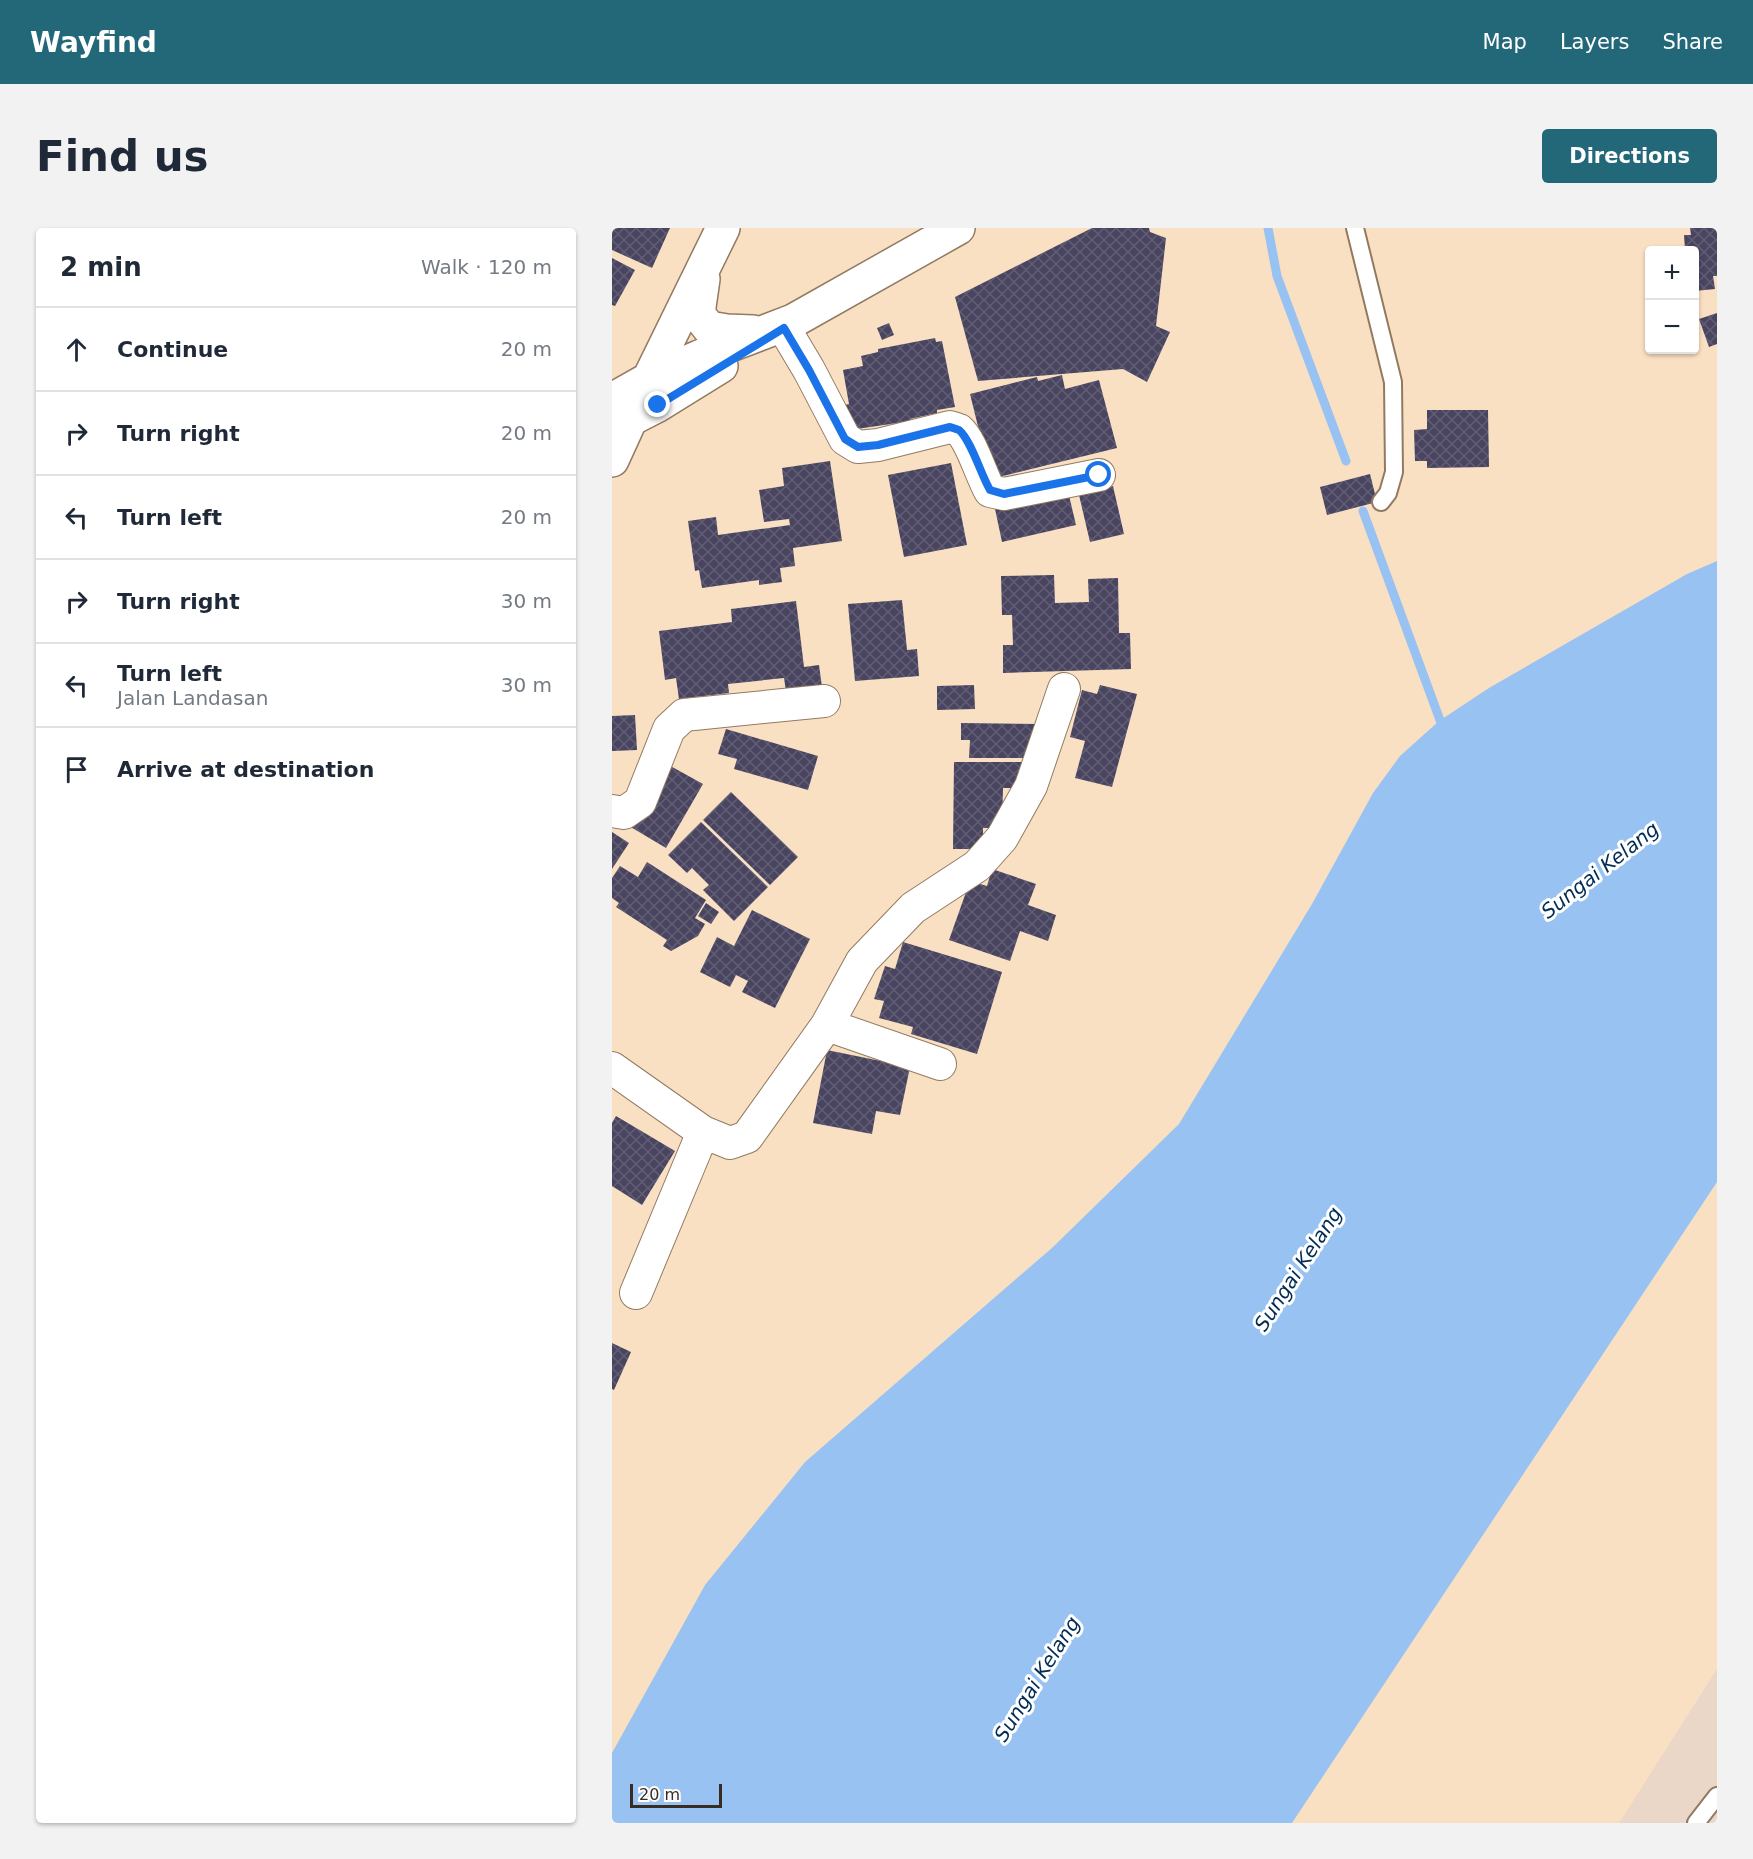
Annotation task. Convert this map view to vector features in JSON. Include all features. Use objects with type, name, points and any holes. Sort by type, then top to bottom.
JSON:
[{"type":"street","points":[[612,460],[619,415],[649,380],[723,228]]},
{"type":"street","points":[[619,415],[658,405],[780,327],[958,228]]},
{"type":"street","points":[[705,265],[698,314],[709,328],[727,331],[780,327]]},
{"type":"street","points":[[649,380],[699,357],[780,327]]},
{"type":"street","points":[[780,327],[809,370],[845,439],[858,447],[878,445],[950,427],[958,430],[967,441],[982,478],[990,490],[1004,494],[1099,475]]},
{"type":"street","points":[[612,1068],[703,1132],[730,1143],[747,1137],[828,1025],[862,961],[913,909],[977,866],[1002,838],[1031,786],[1064,689]]},
{"type":"street","points":[[612,811],[624,813],[640,802],[669,729],[684,715],[824,701]]},
{"type":"street","points":[[828,1025],[940,1064]]},
{"type":"street","points":[[636,1293],[703,1132]]},
{"type":"lane","points":[[1355,228],[1394,382],[1394,472],[1388,493],[1381,502]]},
{"type":"lane","points":[[1696,1823],[1717,1796]]},
{"type":"shaded area","points":[[1717,1669],[1717,1823],[1619,1823]]},
{"type":"water","name":"Sungai Kelang","points":[[1717,561],[1717,1182],[1292,1823],[612,1823],[612,1753],[705,1585],[805,1462],[1053,1247],[1179,1124],[1312,904],[1373,793],[1400,756],[1439,721],[1489,688],[1687,574]]},
{"type":"building","points":[[612,228],[670,228],[652,268],[612,250]]},
{"type":"building","points":[[1092,228],[1149,228],[1150,232],[1166,238],[1156,326],[1170,332],[1147,382],[1123,369],[978,381],[955,297]]},
{"type":"building","points":[[1690,228],[1717,228],[1717,276],[1713,276],[1715,289],[1699,291],[1699,246],[1685,246],[1684,235],[1691,235]]},
{"type":"building","points":[[612,258],[635,270],[615,306],[612,305]]},
{"type":"building","points":[[1717,313],[1717,344],[1709,347],[1699,319]]},
{"type":"building","points":[[889,323],[894,335],[882,340],[877,328]]},
{"type":"building","points":[[935,338],[936,342],[942,341],[955,407],[937,410],[937,413],[910,419],[911,421],[850,430],[845,405],[849,404],[843,370],[863,366],[861,356],[878,352],[878,349]]},
{"type":"building","points":[[1062,375],[1065,389],[1099,380],[1117,448],[991,479],[970,394],[1037,377],[1038,381]]},
{"type":"building","points":[[1427,410],[1488,410],[1489,467],[1427,468],[1427,461],[1415,461],[1414,430],[1427,429]]},
{"type":"building","points":[[830,461],[842,541],[793,548],[795,566],[780,568],[782,582],[759,585],[759,580],[702,588],[699,570],[695,571],[688,521],[716,517],[718,535],[790,525],[789,519],[764,522],[759,490],[784,486],[782,468]]},
{"type":"building","points":[[951,463],[967,545],[904,557],[888,475]]},
{"type":"building","points":[[1370,474],[1377,502],[1327,515],[1320,487]]},
{"type":"building","points":[[1113,486],[1124,534],[1090,542],[1079,495]]},
{"type":"building","points":[[1067,487],[1076,525],[1002,542],[994,504]]},
{"type":"building","points":[[1054,575],[1055,603],[1089,602],[1088,579],[1118,578],[1119,633],[1130,633],[1131,669],[1003,673],[1003,645],[1013,645],[1012,615],[1002,615],[1001,576]]},
{"type":"building","points":[[902,600],[907,650],[917,649],[919,676],[855,681],[848,604]]},
{"type":"building","points":[[796,601],[804,667],[819,665],[822,687],[786,691],[784,678],[728,684],[729,693],[679,699],[676,678],[665,680],[659,631],[732,622],[731,609]]},
{"type":"building","points":[[974,685],[975,709],[937,710],[937,686]]},
{"type":"building","points":[[1100,685],[1137,694],[1112,787],[1075,778],[1085,741],[1070,737],[1082,690],[1097,694]]},
{"type":"building","points":[[635,715],[637,750],[612,751],[612,716]]},
{"type":"building","points":[[961,723],[1038,724],[1037,758],[969,758],[970,740],[961,740]]},
{"type":"building","points":[[726,729],[818,756],[808,790],[734,769],[737,759],[718,754]]},
{"type":"building","points":[[954,762],[1027,762],[1026,788],[1003,788],[1002,828],[983,828],[983,849],[953,849]]},
{"type":"building","points":[[665,763],[703,784],[666,848],[629,826]]},
{"type":"building","points":[[731,792],[798,857],[770,885],[703,820]]},
{"type":"building","points":[[701,822],[768,887],[734,921],[703,890],[709,885],[692,868],[687,873],[668,855]]},
{"type":"building","points":[[612,832],[629,843],[612,869]]},
{"type":"building","points":[[647,862],[706,900],[695,918],[705,924],[698,936],[671,951],[663,946],[667,940],[616,907],[619,903],[612,898],[612,878],[620,866],[638,877]]},
{"type":"building","points":[[992,869],[1036,884],[1028,905],[1056,915],[1048,941],[1020,931],[1010,961],[949,940],[970,881],[987,886]]},
{"type":"building","points":[[706,903],[719,912],[711,924],[698,916]]},
{"type":"building","points":[[752,910],[810,939],[775,1008],[742,992],[748,981],[736,975],[730,987],[700,972],[717,937],[734,946]]},
{"type":"building","points":[[903,942],[1002,972],[977,1054],[911,1034],[913,1027],[879,1018],[884,1001],[874,999],[885,966],[895,969]]},
{"type":"building","points":[[827,1050],[910,1067],[900,1115],[876,1111],[872,1134],[813,1123]]},
{"type":"building","points":[[616,1116],[675,1151],[642,1205],[612,1186],[612,1123]]},
{"type":"building","points":[[612,1343],[631,1352],[614,1390],[612,1389]]},
{"type":"waterway","points":[[1268,228],[1277,276],[1346,461]]},
{"type":"waterway","points":[[1363,511],[1444,731]]},
{"type":"route","points":[[658,405],[784,328],[845,439],[858,447],[878,445],[950,427],[958,430],[967,441],[982,478],[990,490],[1004,494],[1099,475]]}]
